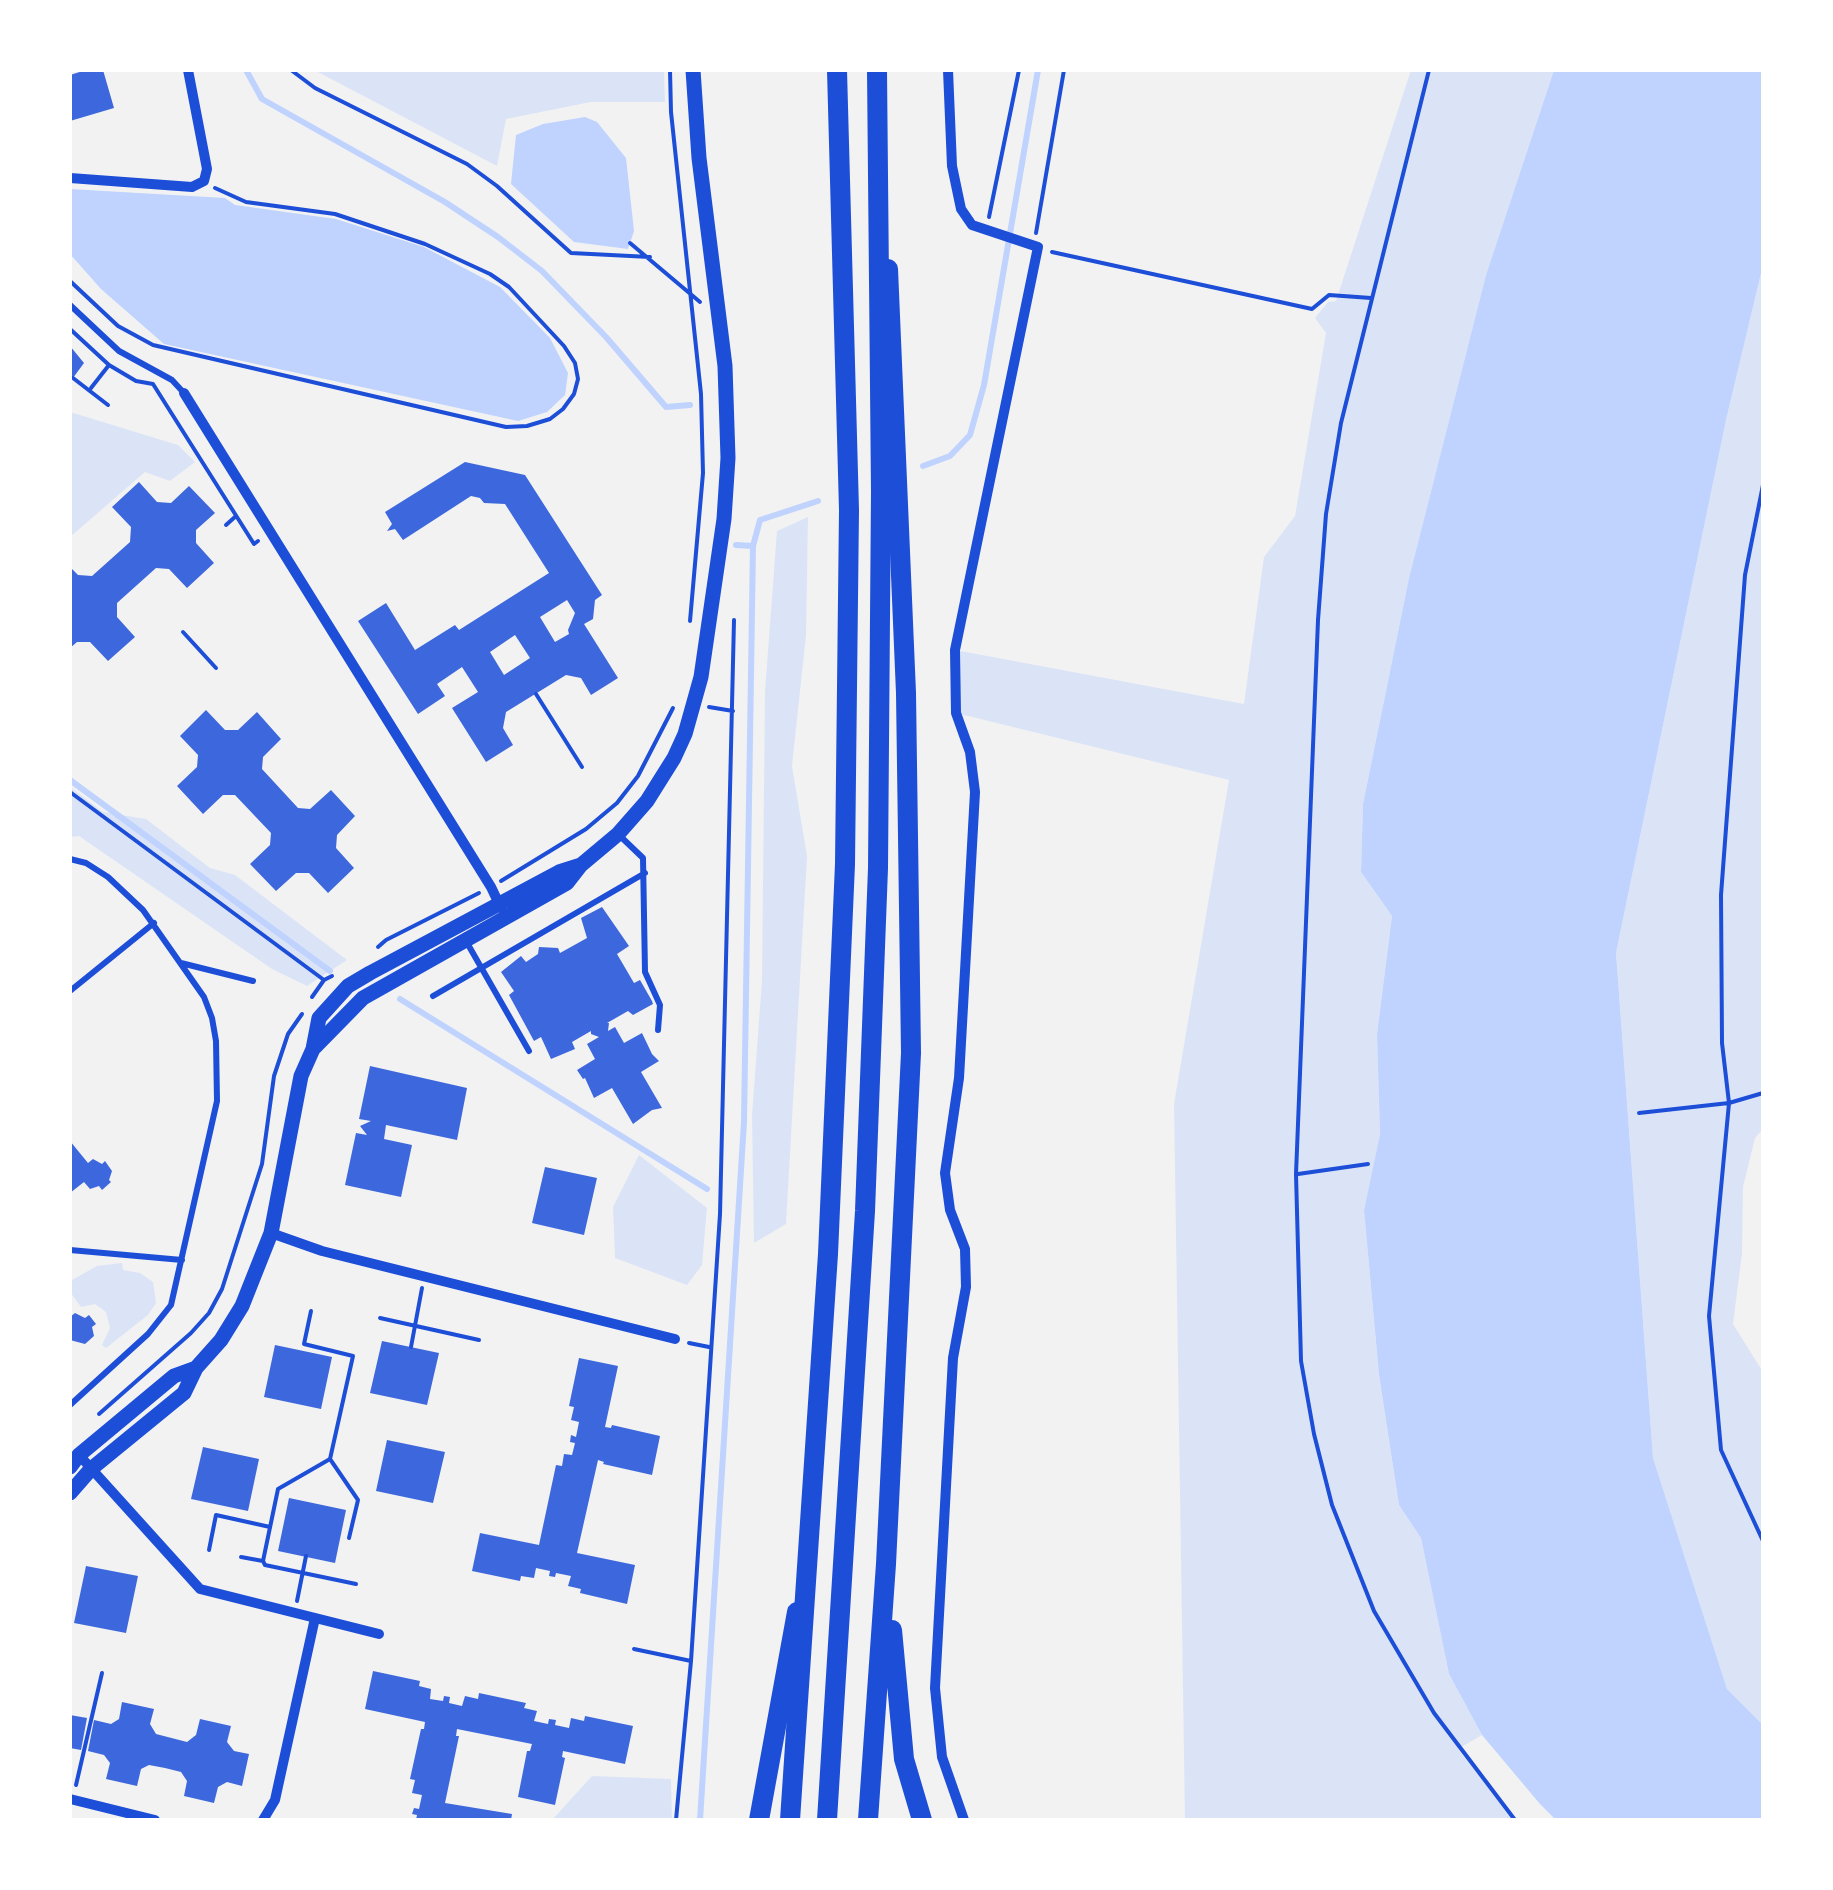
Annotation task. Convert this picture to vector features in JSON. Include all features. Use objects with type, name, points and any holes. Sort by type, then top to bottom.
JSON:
[{"type":"highway","points":[[790,1820],[828,1254],[847,786],[846,358],[838,70]]},
{"type":"highway","points":[[868,1820],[886,1564],[908,1130],[911,894],[906,693],[878,70]]},
{"type":"highway","points":[[827,1820],[865,1212],[878,888],[878,70]]},
{"type":"highway","points":[[759,1820],[810,1541]]},
{"type":"highway","points":[[886,1564],[904,1759],[922,1820]]},
{"type":"main road","points":[[313,1049],[363,998],[466,940],[559,872],[581,866],[618,834],[661,782],[695,705],[724,519],[728,458],[720,316],[699,158],[693,70]]},
{"type":"main road","points":[[70,1493],[91,1469],[184,1393],[196,1368],[221,1340],[242,1306],[271,1233],[301,1076],[313,1049],[319,1018],[348,986],[503,911]]},
{"type":"main road","points":[[75,1461],[174,1376],[196,1368]]},
{"type":"street","points":[[70,178],[192,188],[204,181],[207,169],[188,70]]},
{"type":"street","points":[[948,70],[952,166],[961,209],[972,225],[1038,247],[954,650],[956,713],[970,752],[975,792],[958,1078],[945,1172],[950,1210],[965,1249],[966,1287],[954,1358],[935,1688],[942,1757],[964,1820]]},
{"type":"street","points":[[184,393],[503,911]]},
{"type":"street","points":[[271,1233],[322,1250],[675,1340]]},
{"type":"street","points":[[75,1461],[91,1469],[200,1589],[378,1634]]},
{"type":"street","points":[[263,1820],[275,1800],[314,1618]]},
{"type":"street","points":[[72,1799],[155,1820]]},
{"type":"lane","points":[[70,305],[119,350],[172,380],[184,393]]},
{"type":"lane","points":[[618,834],[643,858],[646,972],[660,1006],[658,1030]]},
{"type":"lane","points":[[70,860],[86,863],[108,878],[154,922],[204,997],[212,1018],[217,1100],[171,1304],[148,1334],[70,1405]]},
{"type":"lane","points":[[433,996],[644,873]]},
{"type":"lane","points":[[70,991],[154,922]]},
{"type":"lane","points":[[466,940],[528,1051]]},
{"type":"lane","points":[[179,963],[254,981]]},
{"type":"lane","points":[[70,1250],[182,1260]]},
{"type":"path","points":[[291,70],[315,88],[467,164],[571,254],[650,257]]},
{"type":"path","points":[[670,70],[671,112],[702,394],[703,473],[690,626]]},
{"type":"path","points":[[991,232],[1020,70]]},
{"type":"path","points":[[1024,243],[1036,234],[1064,70]]},
{"type":"path","points":[[1429,70],[1341,423],[1326,514],[1318,620],[1296,1174],[1301,1361],[1332,1505],[1374,1611],[1457,1748],[1515,1820]]},
{"type":"path","points":[[70,281],[118,326],[153,345],[506,427],[550,419],[564,409],[574,394],[578,379],[576,363],[509,287],[490,274],[426,244],[335,214],[246,202],[204,181]]},
{"type":"path","points":[[630,243],[690,292]]},
{"type":"path","points":[[1038,247],[1074,259],[1312,309],[1329,295],[1373,298]]},
{"type":"path","points":[[70,329],[110,364],[136,381],[153,384],[254,544]]},
{"type":"path","points":[[90,390],[110,364]]},
{"type":"path","points":[[74,378],[108,404]]},
{"type":"path","points":[[1763,486],[1745,575],[1721,895],[1722,1042],[1730,1103],[1709,1316],[1721,1450],[1763,1541]]},
{"type":"path","points":[[226,524],[236,516]]},
{"type":"path","points":[[676,1820],[691,1661],[720,1214],[734,620]]},
{"type":"path","points":[[183,632],[216,668]]},
{"type":"path","points":[[536,694],[582,767]]},
{"type":"path","points":[[374,951],[386,940],[491,886],[586,830],[616,803],[645,764],[678,697]]},
{"type":"path","points":[[695,705],[734,711]]},
{"type":"path","points":[[70,792],[324,980]]},
{"type":"path","points":[[94,1419],[192,1332],[215,1301],[262,1164],[274,1076],[288,1034],[324,980],[336,974]]},
{"type":"path","points":[[1639,1113],[1730,1103],[1763,1093]]},
{"type":"path","points":[[1296,1174],[1368,1164]]},
{"type":"path","points":[[411,1347],[425,1276]]},
{"type":"path","points":[[311,1311],[304,1344],[353,1356],[330,1459],[358,1500],[349,1538]]},
{"type":"path","points":[[380,1318],[480,1340]]},
{"type":"path","points":[[675,1340],[711,1348]]},
{"type":"path","points":[[262,1561],[278,1489],[330,1459]]},
{"type":"path","points":[[209,1550],[216,1515],[270,1527]]},
{"type":"path","points":[[294,1612],[306,1556]]},
{"type":"path","points":[[241,1558],[356,1584]]},
{"type":"path","points":[[634,1649],[691,1661]]},
{"type":"path","points":[[72,1799],[102,1673]]},
{"type":"shaded area","points":[[314,70],[664,70],[665,102],[591,102],[506,119],[497,166]]},
{"type":"shaded area","points":[[1411,70],[1554,70],[1486,275],[1409,578],[1363,804],[1361,872],[1392,916],[1377,1034],[1380,1134],[1364,1210],[1379,1376],[1399,1505],[1421,1538],[1449,1674],[1482,1735],[1458,1749],[1515,1820],[1185,1820],[1174,1104],[1229,780],[956,713],[955,650],[1244,704],[1264,557],[1295,516],[1326,333],[1315,318],[1328,302],[1336,301]]},
{"type":"shaded area","points":[[1763,265],[1763,1129],[1755,1138],[1743,1187],[1742,1254],[1733,1324],[1763,1372],[1763,1725],[1727,1689],[1653,1458],[1616,953],[1726,420]]},
{"type":"shaded area","points":[[70,412],[178,445],[195,462],[170,481],[145,472],[70,537]]},
{"type":"shaded area","points":[[808,517],[806,635],[792,766],[807,856],[786,1224],[754,1243],[752,1115],[762,980],[765,691],[777,531]]},
{"type":"shaded area","points":[[70,787],[103,812],[146,819],[210,868],[235,875],[347,960],[307,986],[272,969],[79,836],[70,837]]},
{"type":"shaded area","points":[[639,1155],[707,1208],[702,1265],[687,1285],[615,1258],[613,1207]]},
{"type":"shaded area","points":[[122,1263],[123,1270],[140,1273],[153,1282],[156,1303],[148,1315],[106,1348],[102,1345],[110,1328],[106,1312],[95,1304],[81,1307],[70,1292],[70,1281],[97,1266]]},
{"type":"shaded area","points":[[592,1776],[671,1779],[672,1820],[552,1820]]},
{"type":"water","points":[[1554,70],[1763,70],[1763,265],[1726,420],[1616,953],[1653,1458],[1727,1689],[1763,1725],[1763,1820],[1556,1820],[1540,1804],[1482,1735],[1449,1674],[1421,1538],[1399,1505],[1379,1375],[1364,1210],[1380,1134],[1377,1034],[1392,916],[1361,872],[1363,804],[1409,578],[1486,275]]},
{"type":"water","points":[[585,117],[597,122],[626,158],[634,231],[628,249],[574,242],[511,184],[516,135],[543,124]]},
{"type":"water","points":[[70,189],[225,198],[235,205],[336,219],[424,247],[500,287],[550,338],[568,373],[565,395],[547,412],[518,421],[164,344],[101,289],[70,254]]},
{"type":"building","points":[[103,70],[114,108],[70,121],[70,75]]},
{"type":"building","points":[[70,346],[84,363],[70,382]]},
{"type":"building","points":[[465,462],[525,475],[602,595],[595,600],[593,619],[584,624],[618,678],[591,695],[581,678],[566,675],[506,712],[503,728],[513,745],[486,762],[452,708],[478,692],[462,667],[437,684],[445,696],[418,714],[358,621],[386,603],[415,650],[455,625],[459,630],[549,573],[505,504],[484,503],[471,496],[403,540],[395,529],[387,531],[392,524],[385,512]],"holes":[[[567,600],[575,613],[569,634],[555,642],[540,617]],[[515,635],[530,658],[504,675],[490,652]]]},
{"type":"building","points":[[139,482],[157,502],[171,503],[189,486],[215,513],[196,530],[196,543],[214,563],[187,588],[169,569],[156,568],[117,603],[117,617],[135,637],[108,661],[90,642],[77,642],[70,648],[70,567],[78,575],[92,576],[130,542],[131,527],[112,507]]},
{"type":"building","points":[[206,710],[225,730],[238,730],[257,712],[281,739],[263,757],[262,769],[298,808],[310,809],[331,790],[355,816],[337,835],[336,848],[354,868],[328,893],[309,873],[296,873],[276,891],[250,864],[270,845],[271,833],[235,795],[223,795],[203,814],[177,786],[197,767],[198,755],[180,736]]},
{"type":"building","points":[[602,907],[629,946],[617,954],[634,983],[640,980],[653,1004],[633,1015],[628,1011],[607,1023],[608,1031],[615,1027],[624,1043],[642,1033],[659,1061],[641,1072],[662,1108],[652,1110],[633,1124],[612,1088],[594,1098],[577,1070],[595,1059],[587,1044],[599,1037],[591,1031],[572,1042],[575,1049],[551,1059],[541,1037],[534,1041],[509,995],[514,991],[501,972],[521,956],[526,962],[538,954],[539,947],[558,948],[560,953],[587,938],[581,918]]},
{"type":"building","points":[[370,1066],[467,1088],[457,1140],[386,1125],[384,1139],[412,1145],[401,1197],[345,1185],[356,1133],[367,1135],[360,1126],[371,1121],[359,1119]]},
{"type":"building","points":[[70,1141],[88,1163],[93,1159],[102,1164],[105,1161],[112,1171],[111,1182],[102,1190],[99,1186],[90,1189],[84,1182],[70,1193]]},
{"type":"building","points":[[545,1167],[597,1178],[584,1235],[532,1223]]},
{"type":"building","points":[[75,1313],[85,1318],[89,1315],[96,1324],[92,1327],[94,1336],[85,1344],[70,1340],[70,1317]]},
{"type":"building","points":[[382,1341],[439,1353],[427,1405],[370,1393]]},
{"type":"building","points":[[275,1345],[332,1357],[321,1409],[264,1397]]},
{"type":"building","points":[[579,1358],[618,1366],[605,1427],[612,1425],[660,1436],[652,1475],[598,1460],[577,1553],[635,1565],[627,1604],[580,1593],[581,1589],[568,1586],[571,1576],[549,1576],[550,1571],[536,1568],[534,1578],[521,1576],[520,1581],[472,1571],[480,1533],[539,1545],[556,1465],[562,1466],[564,1454],[572,1455],[575,1443],[570,1442],[571,1435],[576,1437],[579,1422],[571,1420],[574,1407],[569,1406]]},
{"type":"building","points":[[387,1440],[445,1452],[433,1503],[376,1491]]},
{"type":"building","points":[[203,1447],[259,1459],[248,1511],[191,1499]]},
{"type":"building","points":[[289,1498],[346,1510],[335,1563],[278,1551]]},
{"type":"building","points":[[86,1566],[138,1576],[126,1633],[74,1623]]},
{"type":"building","points":[[373,1671],[420,1681],[419,1686],[431,1689],[430,1699],[443,1701],[444,1696],[450,1697],[449,1703],[462,1706],[465,1696],[478,1699],[479,1693],[526,1703],[524,1708],[537,1711],[534,1721],[548,1724],[549,1719],[556,1720],[555,1725],[569,1728],[571,1718],[584,1721],[585,1716],[633,1726],[625,1764],[563,1751],[565,1758],[555,1805],[518,1797],[527,1751],[532,1744],[457,1729],[459,1736],[445,1803],[512,1814],[511,1820],[416,1820],[417,1815],[412,1814],[414,1808],[419,1809],[422,1795],[412,1793],[415,1780],[410,1779],[425,1722],[365,1709]]},
{"type":"building","points":[[122,1702],[154,1709],[150,1724],[156,1734],[187,1742],[196,1735],[200,1719],[231,1726],[227,1742],[234,1751],[249,1754],[242,1786],[227,1782],[218,1787],[214,1803],[184,1796],[187,1781],[181,1772],[165,1768],[149,1765],[141,1769],[137,1786],[106,1779],[110,1763],[104,1755],[88,1751],[94,1720],[111,1724],[119,1719]]},
{"type":"building","points":[[70,1715],[87,1718],[81,1750],[70,1748]]},
{"type":"waterway","points":[[246,70],[262,99],[445,202],[498,237],[542,271],[666,407],[690,405]]},
{"type":"waterway","points":[[923,466],[950,456],[970,435],[984,385],[1038,70]]},
{"type":"waterway","points":[[700,1820],[744,1122],[753,546],[760,520],[818,501]]},
{"type":"waterway","points":[[736,545],[753,546]]},
{"type":"waterway","points":[[70,780],[330,971]]},
{"type":"waterway","points":[[400,999],[707,1189]]}]
